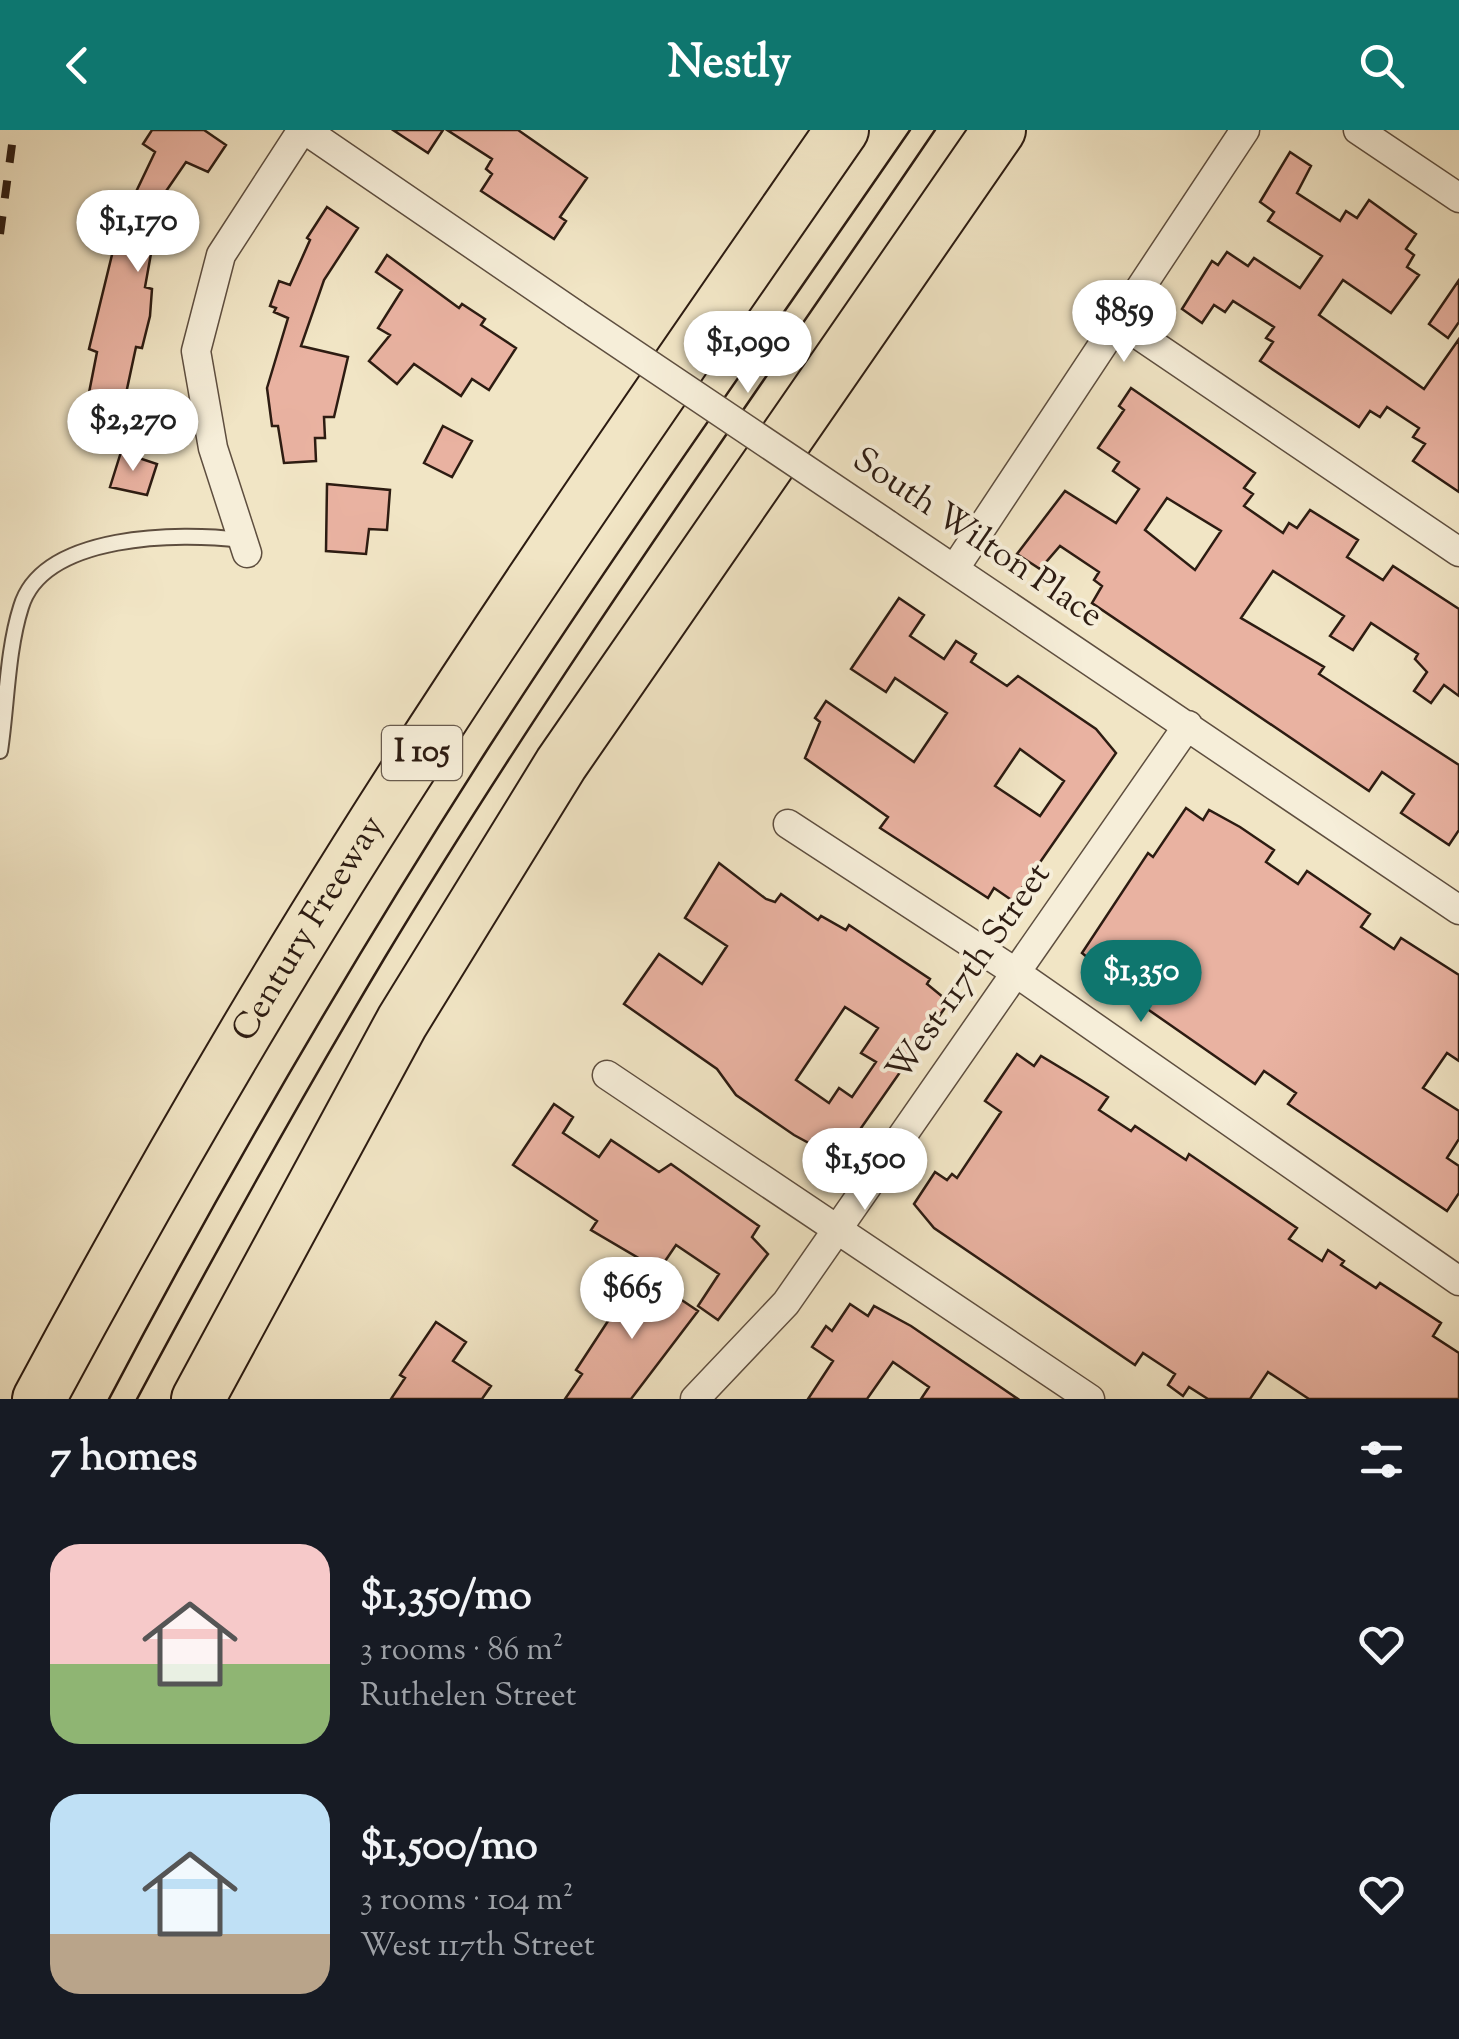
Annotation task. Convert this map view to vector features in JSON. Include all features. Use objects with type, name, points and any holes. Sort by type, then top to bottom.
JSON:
[{"type":"highway","name":"Century Freeway","points":[[39,1399],[135,1221],[314,919],[559,545],[842,130]]},
{"type":"highway","points":[[198,1399],[402,1022],[561,764],[1000,130]]},
{"type":"street","name":"South Wilton Place","points":[[304,130],[1459,910]]},
{"type":"street","points":[[244,546],[212,448],[196,351],[221,255],[304,130]]},
{"type":"street","points":[[955,568],[1245,130]]},
{"type":"street","points":[[1358,130],[1459,198]]},
{"type":"street","points":[[1118,321],[1459,552]]},
{"type":"street","name":"West 117th Street","points":[[694,1399],[786,1303],[1188,725]]},
{"type":"street","points":[[788,824],[1016,972],[1459,1281]]},
{"type":"street","points":[[608,1075],[1090,1399]]},
{"type":"lane","points":[[0,751],[22,604],[43,574],[65,558],[108,545],[192,534],[244,546]]},
{"type":"building","points":[[152,130],[204,130],[226,145],[208,172],[186,162],[160,200],[181,214],[168,243],[154,237],[145,287],[152,289],[150,316],[142,348],[136,347],[127,389],[150,398],[142,434],[89,421],[93,405],[87,403],[97,352],[89,349],[120,222],[113,219],[125,192],[134,196],[155,152],[143,144]]},
{"type":"building","points":[[393,130],[443,130],[428,153]]},
{"type":"building","points":[[447,130],[518,130],[587,178],[560,217],[566,221],[554,239],[481,191],[492,174],[486,169],[492,159]]},
{"type":"building","points":[[1290,152],[1311,166],[1297,193],[1340,221],[1346,211],[1357,218],[1369,200],[1416,234],[1406,249],[1414,255],[1407,267],[1419,275],[1391,313],[1343,280],[1319,315],[1424,389],[1459,339],[1459,492],[1413,461],[1425,444],[1413,437],[1419,428],[1387,407],[1380,417],[1370,411],[1359,427],[1260,361],[1273,342],[1266,338],[1274,327],[1233,301],[1225,312],[1214,305],[1202,323],[1182,309],[1212,261],[1218,265],[1227,252],[1248,266],[1254,258],[1300,288],[1322,256],[1268,221],[1274,212],[1260,202]]},
{"type":"building","points":[[327,207],[358,228],[324,280],[301,346],[348,357],[334,417],[324,417],[325,438],[315,438],[316,461],[284,463],[278,426],[272,426],[267,388],[288,318],[270,306],[279,281],[290,285],[310,240],[307,238]]},
{"type":"building","points":[[387,255],[459,308],[462,304],[485,319],[481,325],[516,348],[489,390],[472,379],[461,396],[414,364],[397,384],[369,361],[390,335],[378,328],[402,290],[376,272]]},
{"type":"building","points":[[1459,280],[1459,322],[1448,338],[1429,324]]},
{"type":"building","points":[[1131,388],[1255,473],[1244,488],[1253,494],[1244,506],[1283,533],[1289,523],[1297,528],[1310,510],[1358,540],[1347,557],[1383,580],[1393,566],[1459,609],[1459,696],[1444,685],[1431,703],[1414,691],[1427,672],[1415,659],[1418,654],[1371,623],[1353,650],[1330,636],[1344,616],[1273,571],[1241,618],[1324,667],[1319,674],[1459,765],[1459,830],[1449,845],[1401,813],[1414,794],[1382,772],[1369,791],[1092,603],[1102,586],[1094,580],[1099,572],[1060,546],[1040,569],[1017,554],[1065,491],[1116,523],[1139,489],[1113,471],[1119,462],[1098,448],[1124,410],[1119,406]],"holes":[[[1167,498],[1221,531],[1195,570],[1145,530]]]},
{"type":"building","points":[[443,426],[472,441],[452,477],[424,463]]},
{"type":"building","points":[[121,452],[157,464],[147,495],[110,487]]},
{"type":"building","points":[[327,484],[390,490],[387,530],[369,529],[366,554],[326,551]]},
{"type":"building","points":[[899,598],[924,615],[910,636],[944,659],[956,641],[976,654],[971,662],[1007,686],[1018,676],[1096,729],[1116,753],[1013,901],[994,888],[988,898],[880,828],[888,817],[805,758],[820,722],[815,718],[826,701],[914,762],[947,713],[895,678],[886,692],[851,669]],"holes":[[[1020,749],[1064,781],[1040,816],[995,786]]]},
{"type":"building","points":[[1186,808],[1203,820],[1209,810],[1240,827],[1274,850],[1266,862],[1298,884],[1307,871],[1370,914],[1361,927],[1394,949],[1401,938],[1459,975],[1459,1061],[1447,1053],[1423,1088],[1459,1111],[1459,1139],[1447,1158],[1459,1166],[1459,1193],[1447,1211],[1288,1104],[1296,1093],[1264,1071],[1255,1084],[1100,976],[1104,971],[1082,953],[1148,853],[1153,857]]},
{"type":"building","points":[[719,863],[766,899],[775,902],[781,894],[818,920],[821,916],[846,930],[849,925],[930,979],[927,984],[949,1002],[845,1151],[827,1138],[820,1149],[794,1135],[736,1095],[717,1069],[624,1004],[659,954],[702,984],[727,946],[685,918]],"holes":[[[845,1007],[878,1028],[861,1053],[876,1062],[852,1097],[839,1088],[829,1103],[796,1080]]]},
{"type":"building","points":[[1017,1054],[1034,1066],[1041,1056],[1108,1097],[1099,1110],[1131,1131],[1135,1126],[1186,1160],[1189,1154],[1297,1228],[1289,1239],[1322,1261],[1328,1250],[1344,1261],[1341,1265],[1376,1288],[1380,1283],[1441,1323],[1433,1336],[1459,1353],[1459,1399],[1309,1399],[1268,1372],[1250,1399],[1208,1399],[1189,1387],[1183,1396],[1168,1385],[1175,1374],[1143,1353],[1135,1365],[934,1228],[914,1204],[935,1172],[947,1180],[952,1174],[957,1178],[1001,1112],[985,1101]]},
{"type":"building","points":[[554,1104],[573,1117],[563,1133],[599,1157],[611,1140],[659,1172],[671,1164],[759,1226],[752,1237],[768,1254],[718,1320],[698,1306],[719,1274],[676,1245],[659,1270],[591,1230],[597,1221],[513,1165]]},
{"type":"building","points":[[640,1272],[698,1311],[631,1399],[565,1399],[582,1374],[576,1370]]},
{"type":"building","points":[[850,1304],[868,1316],[874,1306],[911,1326],[1018,1399],[921,1399],[929,1387],[893,1362],[867,1399],[808,1399],[833,1361],[812,1347],[826,1326],[832,1331]]},
{"type":"building","points":[[436,1322],[466,1342],[453,1361],[491,1386],[482,1399],[391,1399],[405,1378],[400,1375]]},
{"type":"tram line","points":[[109,1399],[245,1151],[438,827],[592,591],[910,130]]},
{"type":"tram line","points":[[137,1399],[289,1122],[449,853],[654,541],[935,130]]},
{"type":"railway","points":[[0,234],[14,130]]}]
